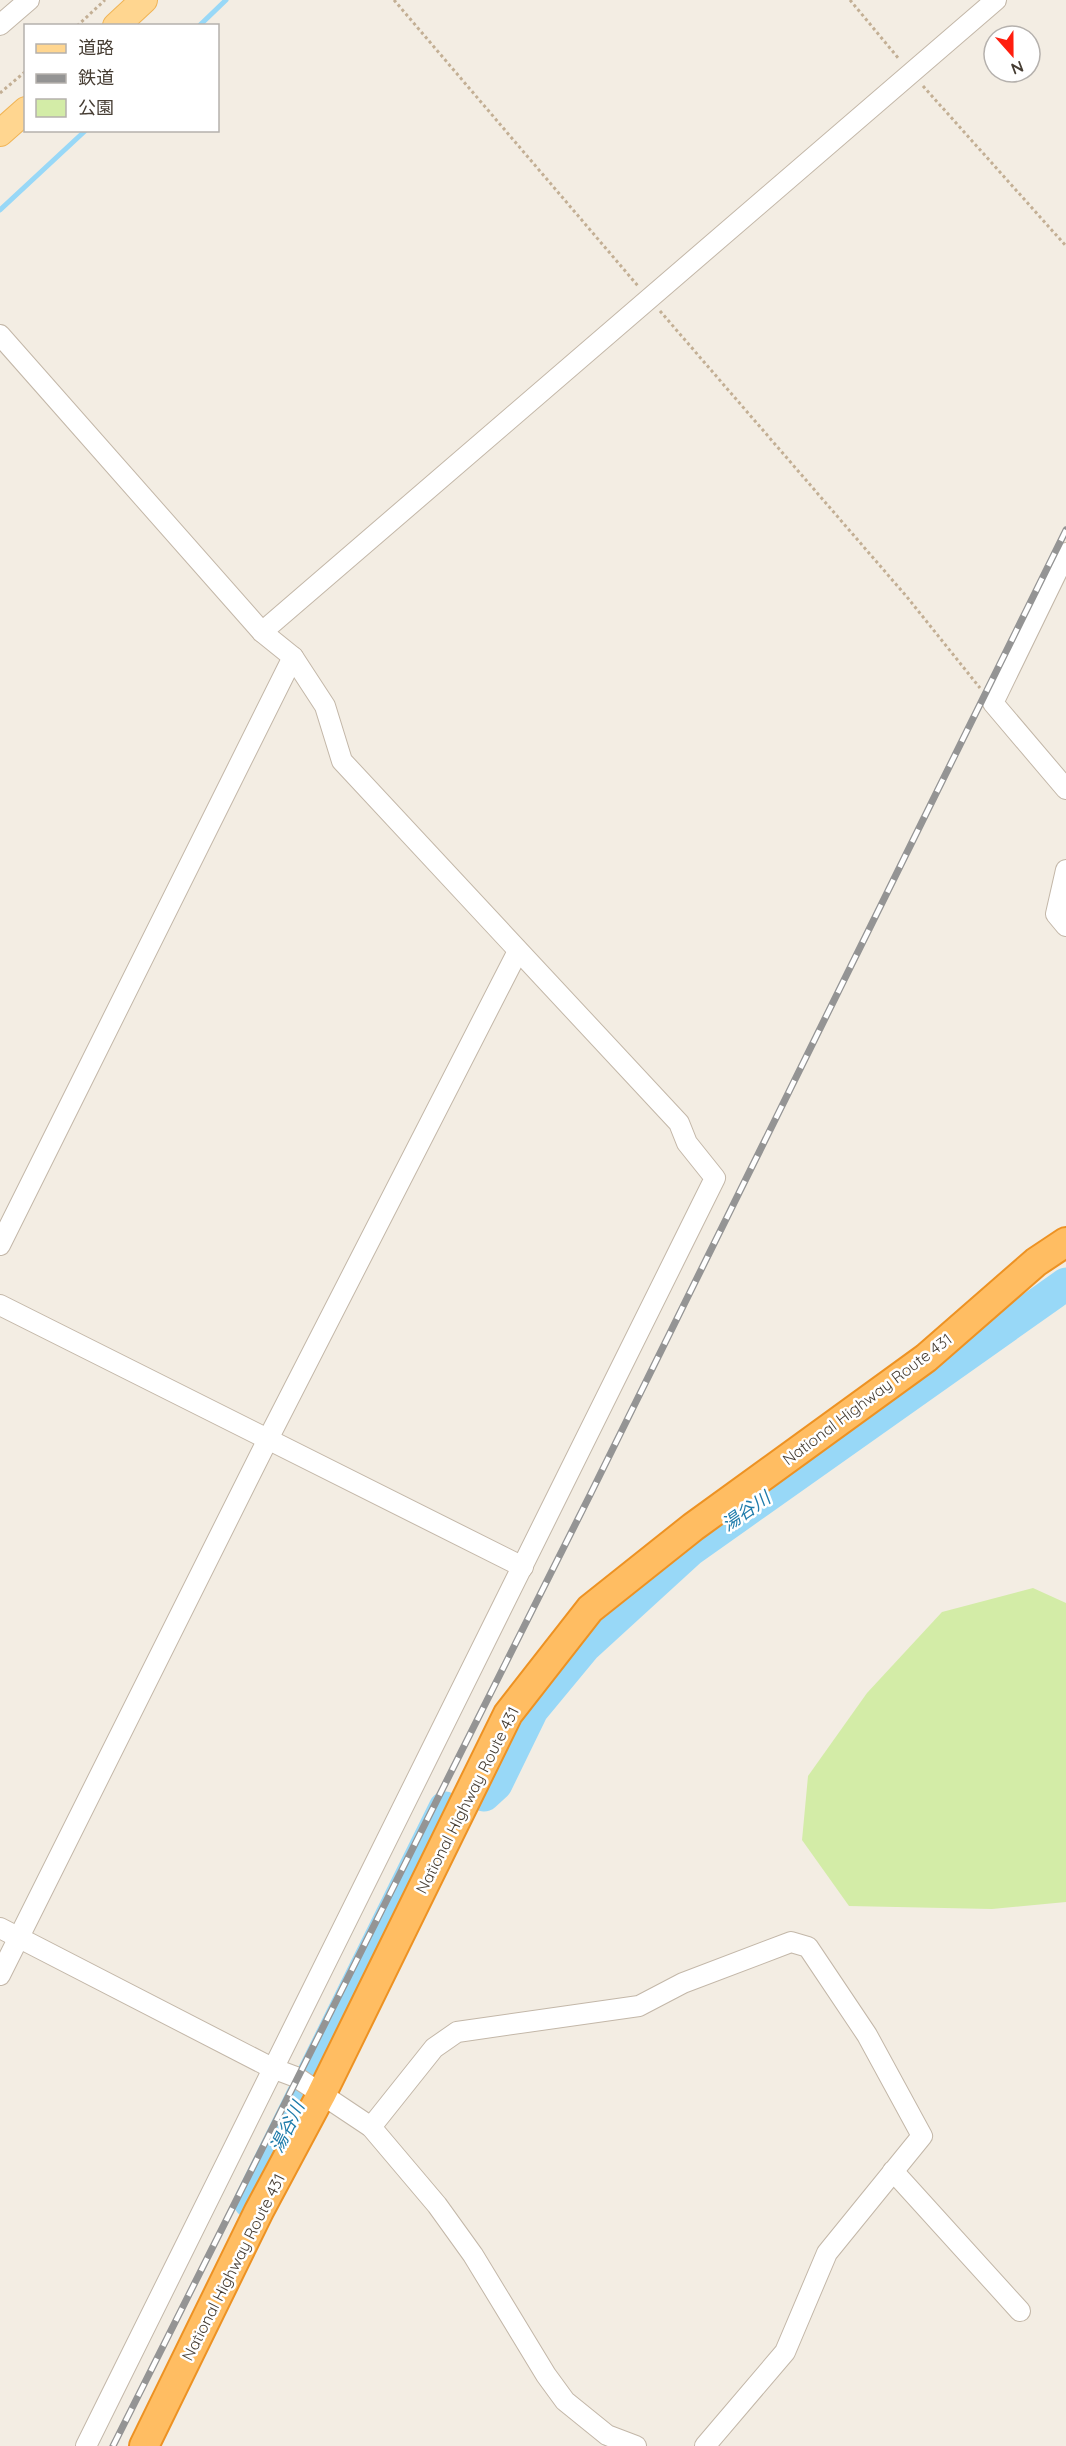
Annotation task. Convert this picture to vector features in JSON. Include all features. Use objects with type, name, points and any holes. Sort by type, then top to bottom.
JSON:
[{"type":"highway","name":"National Highway Route 431","points":[[144,2446],[259,2211],[321,2095],[508,1714],[590,1609],[693,1527],[926,1358],[1036,1262],[1066,1242]]},
{"type":"main road","points":[[118,24],[144,0]]},
{"type":"main road","points":[[0,133],[24,112]]},
{"type":"street","points":[[0,25],[29,0]]},
{"type":"street","points":[[262,632],[648,297],[996,0]]},
{"type":"street","points":[[0,335],[262,632],[293,657],[325,706],[342,761],[679,1123],[687,1143],[715,1178],[86,2446]]},
{"type":"street","points":[[1066,553],[993,703],[1066,789]]},
{"type":"street","points":[[0,1245],[293,657]]},
{"type":"street","points":[[1066,870],[1056,914],[1066,926]]},
{"type":"street","points":[[0,1975],[268,1439],[518,951]]},
{"type":"street","points":[[0,1305],[522,1567]]},
{"type":"street","points":[[0,1928],[272,2068],[296,2077],[371,2127],[437,2205],[473,2255],[546,2375],[565,2401],[607,2435],[636,2446]]},
{"type":"street","points":[[371,2127],[434,2048],[457,2032],[639,2006],[683,1983],[791,1942],[804,1948],[808,1947],[867,2035],[922,2136],[827,2253],[785,2352],[705,2446]]},
{"type":"street","points":[[894,2170],[1020,2311]]},
{"type":"path","points":[[78,24],[105,0]]},
{"type":"path","points":[[394,0],[907,597],[993,703]]},
{"type":"path","points":[[850,0],[911,73],[1066,246]]},
{"type":"path","points":[[0,93],[24,73]]},
{"type":"green space","points":[[1033,1588],[1066,1603],[1066,1902],[992,1909],[849,1906],[802,1840],[808,1776],[867,1693],[942,1612]]},
{"type":"waterway","points":[[201,24],[226,0]]},
{"type":"waterway","points":[[0,210],[84,132]]},
{"type":"waterway","name":"湯谷川","points":[[484,1795],[496,1784],[532,1710],[585,1646],[690,1550],[1066,1284]]},
{"type":"waterway","name":"湯谷川","points":[[250,2202],[445,1808]]},
{"type":"railway","points":[[113,2446],[590,1495],[1066,530]]}]
